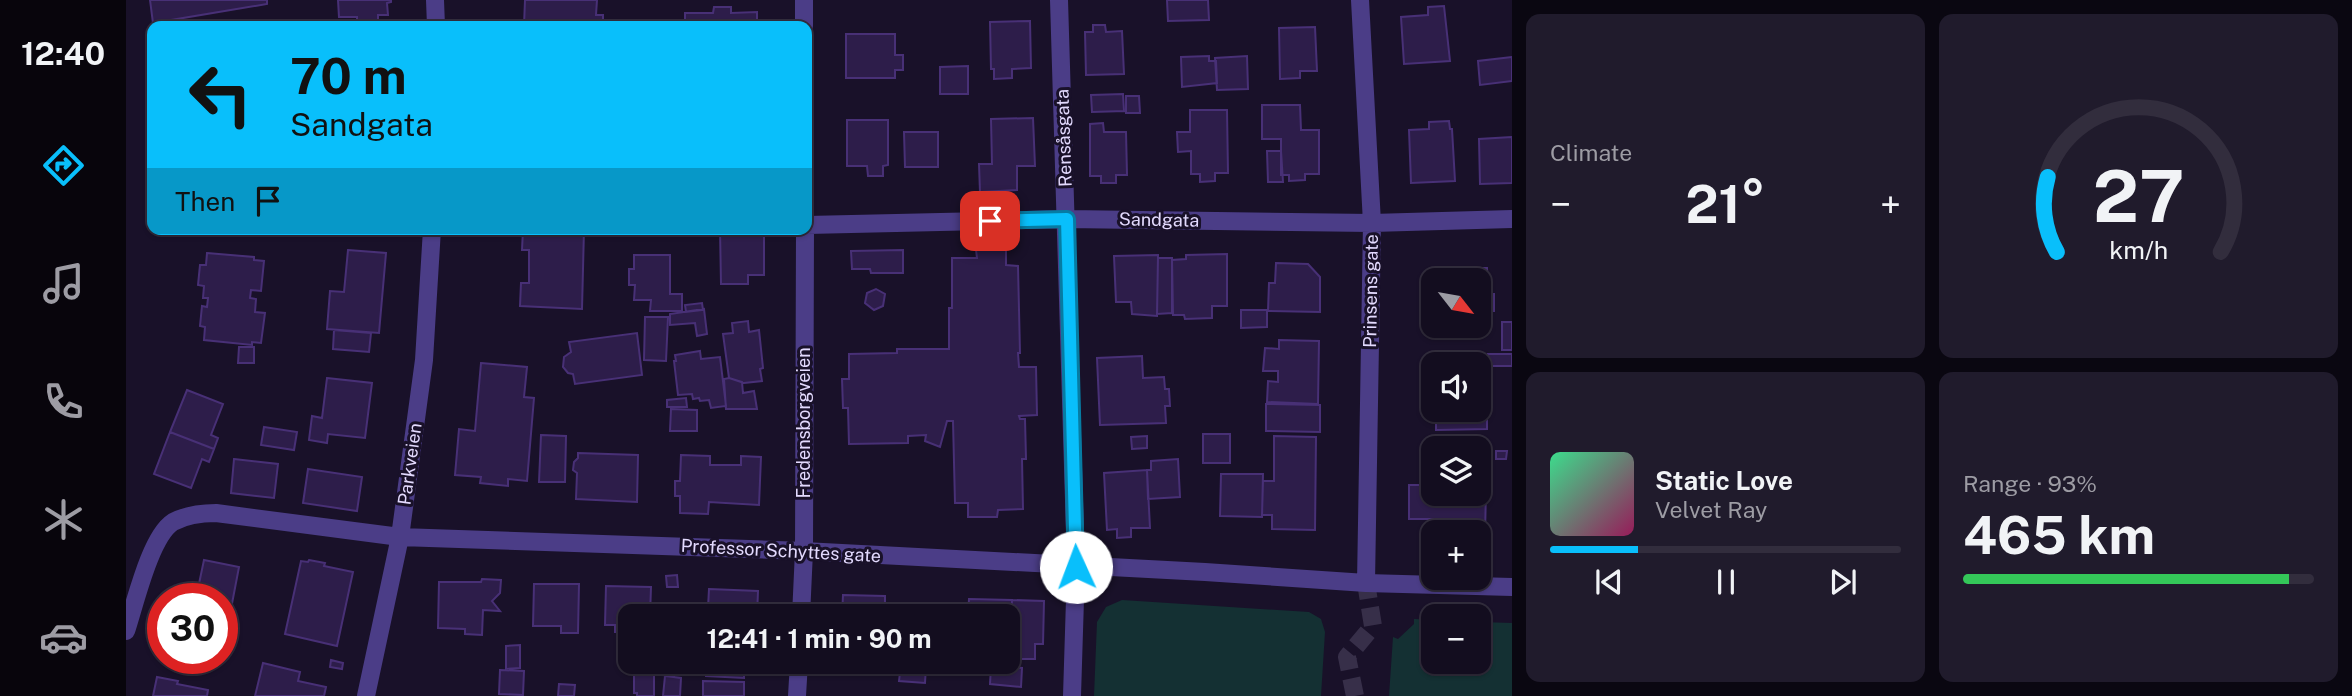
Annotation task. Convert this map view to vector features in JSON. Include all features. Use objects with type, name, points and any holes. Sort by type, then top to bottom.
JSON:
[{"type":"street","points":[[435,0],[436,21]]},
{"type":"street","points":[[804,0],[804,21]]},
{"type":"street","name":"Rensåsgata","points":[[1059,0],[1076,567],[1072,696]]},
{"type":"street","name":"Prinsens gate","points":[[1360,0],[1373,223],[1366,583]]},
{"type":"street","name":"Sandgata","points":[[812,227],[1067,219],[1373,223],[1512,219]]},
{"type":"street","name":"Parkveien","points":[[366,696],[400,537],[424,360],[432,235]]},
{"type":"street","name":"Fredensborgveien","points":[[802,604],[806,235]]},
{"type":"street","name":"Professor Schyttes gate","points":[[126,631],[152,550],[163,532],[172,523],[186,517],[216,513],[400,537],[804,551],[1366,583],[1512,587]]},
{"type":"street","points":[[797,696],[798,674]]},
{"type":"green space","points":[[1122,600],[1309,612],[1321,619],[1325,632],[1321,696],[1094,696],[1097,622],[1106,607]]},
{"type":"green space","points":[[1414,619],[1421,619],[1421,674],[1491,674],[1491,622],[1512,623],[1512,696],[1389,696],[1393,637],[1398,639],[1414,624]]},
{"type":"building","points":[[150,0],[267,0],[267,4],[153,21]]},
{"type":"building","points":[[338,0],[391,2],[387,3],[388,15],[378,15],[378,20],[357,21],[357,17],[339,17]]},
{"type":"building","points":[[525,0],[597,0],[596,15],[603,15],[603,21],[524,21]]},
{"type":"building","points":[[1167,0],[1208,0],[1209,20],[1168,21]]},
{"type":"building","points":[[1444,6],[1450,61],[1404,64],[1401,17],[1428,15],[1428,7]]},
{"type":"building","points":[[714,7],[731,7],[731,13],[757,12],[757,21],[685,21],[685,13],[713,13]]},
{"type":"building","points":[[1030,21],[1031,68],[1012,69],[1012,78],[994,79],[994,69],[991,69],[990,22]]},
{"type":"building","points":[[1093,25],[1105,25],[1106,32],[1122,31],[1124,74],[1086,75],[1085,32],[1093,32]]},
{"type":"building","points":[[1315,27],[1317,71],[1300,71],[1300,78],[1280,79],[1279,28]]},
{"type":"building","points":[[846,34],[895,34],[895,55],[903,55],[903,70],[895,70],[895,78],[846,78]]},
{"type":"building","points":[[1209,56],[1209,61],[1216,61],[1217,83],[1182,87],[1181,57]]},
{"type":"building","points":[[1247,56],[1248,89],[1217,90],[1215,58]]},
{"type":"building","points":[[1512,57],[1512,81],[1480,85],[1478,61]]},
{"type":"building","points":[[968,66],[968,94],[940,94],[940,67]]},
{"type":"building","points":[[1123,94],[1124,111],[1092,112],[1091,95]]},
{"type":"building","points":[[1126,96],[1139,96],[1140,113],[1126,113]]},
{"type":"building","points":[[1262,105],[1300,105],[1301,130],[1319,130],[1319,174],[1305,174],[1305,180],[1289,181],[1289,175],[1281,175],[1281,139],[1262,139]]},
{"type":"building","points":[[1190,110],[1227,110],[1228,173],[1215,173],[1215,181],[1200,182],[1200,174],[1191,174],[1191,151],[1178,152],[1177,132],[1190,132]]},
{"type":"building","points":[[1033,118],[1035,166],[1017,166],[1017,190],[980,192],[979,164],[992,164],[991,119]]},
{"type":"building","points":[[847,120],[888,120],[888,165],[883,166],[883,176],[868,176],[867,166],[847,166]]},
{"type":"building","points":[[1449,121],[1452,129],[1455,181],[1411,183],[1409,130],[1429,129],[1429,122]]},
{"type":"building","points":[[1103,123],[1104,132],[1126,132],[1127,175],[1116,175],[1116,183],[1101,183],[1101,176],[1090,176],[1090,124]]},
{"type":"building","points":[[904,132],[938,132],[938,167],[905,167]]},
{"type":"building","points":[[1512,137],[1512,183],[1480,184],[1479,139]]},
{"type":"building","points":[[1267,151],[1281,151],[1283,182],[1268,182]]},
{"type":"building","points":[[523,235],[584,235],[582,309],[520,306],[521,283],[529,283],[529,250],[522,250]]},
{"type":"building","points":[[720,235],[764,235],[764,275],[748,275],[748,284],[721,284]]},
{"type":"building","points":[[348,250],[386,253],[379,333],[327,329],[330,291],[344,292]]},
{"type":"building","points":[[903,250],[903,273],[871,273],[870,269],[852,269],[851,251]]},
{"type":"building","points":[[976,250],[1006,250],[1006,265],[1018,266],[1019,367],[1036,367],[1037,415],[1019,416],[1020,419],[1025,419],[1026,459],[1022,459],[1023,509],[998,510],[997,517],[968,517],[968,503],[955,503],[953,421],[947,421],[940,447],[925,441],[926,435],[908,436],[908,443],[849,444],[848,408],[843,408],[842,379],[849,379],[849,354],[897,353],[897,349],[949,349],[952,258],[977,258]]},
{"type":"building","points":[[207,253],[254,257],[254,260],[264,261],[261,291],[251,290],[250,298],[256,299],[255,312],[265,313],[261,343],[252,342],[252,345],[204,340],[205,327],[200,326],[202,306],[207,307],[208,298],[203,298],[204,286],[198,285],[200,265],[206,265]]},
{"type":"building","points":[[1227,254],[1227,306],[1212,306],[1212,318],[1185,319],[1184,315],[1173,315],[1172,260],[1186,259],[1186,255]]},
{"type":"building","points":[[634,255],[670,255],[670,294],[682,294],[682,311],[650,311],[651,300],[634,300],[635,285],[629,285],[629,269],[634,269]]},
{"type":"building","points":[[1158,255],[1157,316],[1132,314],[1131,302],[1116,302],[1114,256]]},
{"type":"building","points":[[1158,258],[1172,258],[1172,313],[1157,314]]},
{"type":"building","points":[[1276,263],[1308,264],[1320,277],[1320,312],[1268,311],[1269,283],[1275,283]]},
{"type":"building","points":[[876,289],[885,294],[883,306],[874,310],[865,303],[867,293]]},
{"type":"building","points":[[1491,294],[1494,294],[1494,311],[1491,311]]},
{"type":"building","points":[[702,303],[703,310],[686,312],[685,305]]},
{"type":"building","points":[[704,309],[707,334],[697,336],[695,323],[670,325],[670,314]]},
{"type":"building","points":[[1241,310],[1267,310],[1267,327],[1241,328]]},
{"type":"building","points":[[645,317],[668,317],[666,361],[644,360]]},
{"type":"building","points":[[748,321],[749,332],[759,330],[763,368],[760,369],[762,381],[744,383],[729,378],[723,334],[733,333],[732,323]]},
{"type":"building","points":[[1502,322],[1512,322],[1512,350],[1502,350]]},
{"type":"building","points":[[334,330],[371,333],[369,352],[333,349]]},
{"type":"building","points":[[637,333],[642,375],[575,384],[573,374],[563,367],[564,357],[571,352],[569,342]]},
{"type":"building","points":[[1279,340],[1319,341],[1318,404],[1267,402],[1268,381],[1278,382],[1278,371],[1263,371],[1265,348],[1279,349]]},
{"type":"building","points":[[239,347],[254,347],[254,363],[238,363]]},
{"type":"building","points":[[700,351],[701,359],[720,357],[726,406],[711,408],[709,400],[693,399],[692,394],[678,395],[675,355]]},
{"type":"building","points":[[1491,354],[1512,354],[1512,366],[1491,366]]},
{"type":"building","points":[[1142,356],[1143,378],[1164,377],[1165,389],[1169,389],[1170,406],[1165,406],[1166,423],[1100,425],[1097,358]]},
{"type":"building","points":[[481,363],[527,367],[524,397],[534,398],[527,481],[508,479],[508,486],[480,483],[481,477],[455,475],[459,429],[475,431]]},
{"type":"building","points":[[327,378],[372,383],[365,438],[328,434],[327,443],[309,440],[312,416],[322,418]]},
{"type":"building","points":[[724,379],[742,382],[743,393],[754,391],[757,409],[726,409]]},
{"type":"building","points":[[187,390],[223,404],[211,435],[218,438],[214,449],[170,432]]},
{"type":"building","points":[[686,398],[687,407],[667,407],[667,400]]},
{"type":"building","points":[[1266,404],[1320,405],[1320,432],[1266,431]]},
{"type":"building","points":[[671,409],[697,410],[697,431],[670,431]]},
{"type":"building","points":[[1436,422],[1487,422],[1487,429],[1436,430]]},
{"type":"building","points":[[264,427],[297,432],[294,450],[261,445]]},
{"type":"building","points":[[170,432],[214,449],[209,462],[202,459],[191,488],[154,474]]},
{"type":"building","points":[[1203,434],[1230,434],[1230,463],[1203,463]]},
{"type":"building","points":[[541,435],[566,436],[565,482],[539,482]]},
{"type":"building","points":[[1147,436],[1147,448],[1132,449],[1131,437]]},
{"type":"building","points":[[1274,436],[1316,437],[1315,530],[1272,529],[1272,515],[1262,515],[1263,481],[1274,481]]},
{"type":"building","points":[[1496,451],[1507,451],[1506,459],[1496,459]]},
{"type":"building","points":[[578,453],[638,455],[637,502],[576,499],[577,473],[573,470]]},
{"type":"building","points":[[681,455],[710,456],[710,465],[741,465],[741,456],[761,457],[759,505],[709,502],[708,514],[680,513],[680,496],[675,496],[675,481],[680,481]]},
{"type":"building","points":[[234,459],[278,464],[274,498],[231,493]]},
{"type":"building","points":[[1178,459],[1180,497],[1148,499],[1147,470],[1151,470],[1151,461]]},
{"type":"building","points":[[308,469],[362,477],[357,511],[303,503]]},
{"type":"building","points":[[1147,470],[1150,528],[1131,528],[1131,537],[1117,538],[1117,529],[1107,530],[1104,473]]},
{"type":"building","points":[[1221,474],[1263,474],[1262,517],[1220,516]]},
{"type":"building","points":[[1409,485],[1421,485],[1421,506],[1486,506],[1485,520],[1409,519]]},
{"type":"building","points":[[204,560],[239,567],[236,583],[199,583]]},
{"type":"building","points":[[309,560],[353,572],[337,646],[285,634],[301,561]]},
{"type":"building","points":[[677,575],[678,587],[667,587],[666,576]]},
{"type":"building","points":[[482,579],[501,580],[500,593],[492,601],[500,611],[483,610],[482,635],[465,634],[465,629],[438,628],[439,582],[481,582]]},
{"type":"building","points":[[534,584],[579,584],[578,633],[561,633],[561,626],[533,626]]},
{"type":"building","points":[[606,586],[651,587],[650,604],[618,604],[618,632],[615,632],[615,625],[605,625]]},
{"type":"building","points":[[709,589],[758,591],[757,604],[708,604]]},
{"type":"building","points":[[843,595],[885,596],[885,604],[843,604]]},
{"type":"building","points":[[969,599],[1012,600],[1012,604],[969,604]]},
{"type":"building","points":[[1012,600],[1044,601],[1043,644],[1035,644],[1035,659],[1021,659],[1020,604],[1012,604]]},
{"type":"building","points":[[520,645],[520,668],[506,669],[506,646]]},
{"type":"building","points":[[331,660],[343,663],[342,669],[330,667]]},
{"type":"building","points":[[263,663],[300,672],[298,681],[326,687],[324,696],[255,696]]},
{"type":"building","points":[[1022,668],[1021,687],[990,684],[991,674],[1020,674]]},
{"type":"building","points":[[500,670],[524,671],[523,695],[499,694]]},
{"type":"building","points":[[634,674],[654,674],[654,696],[637,696],[637,693],[634,693]]},
{"type":"building","points":[[744,674],[744,678],[706,676]]},
{"type":"building","points":[[900,674],[926,674],[925,683],[899,681]]},
{"type":"building","points":[[665,676],[681,678],[680,696],[663,696]]},
{"type":"building","points":[[157,677],[208,690],[207,696],[153,696]]},
{"type":"building","points":[[703,681],[744,682],[744,696],[703,696]]},
{"type":"building","points":[[559,684],[575,685],[574,696],[558,696]]},
{"type":"tunnel","points":[[1355,696],[1347,657],[1373,626],[1366,583]]},
{"type":"route","points":[[990,221],[1067,219],[1076,567]]}]
